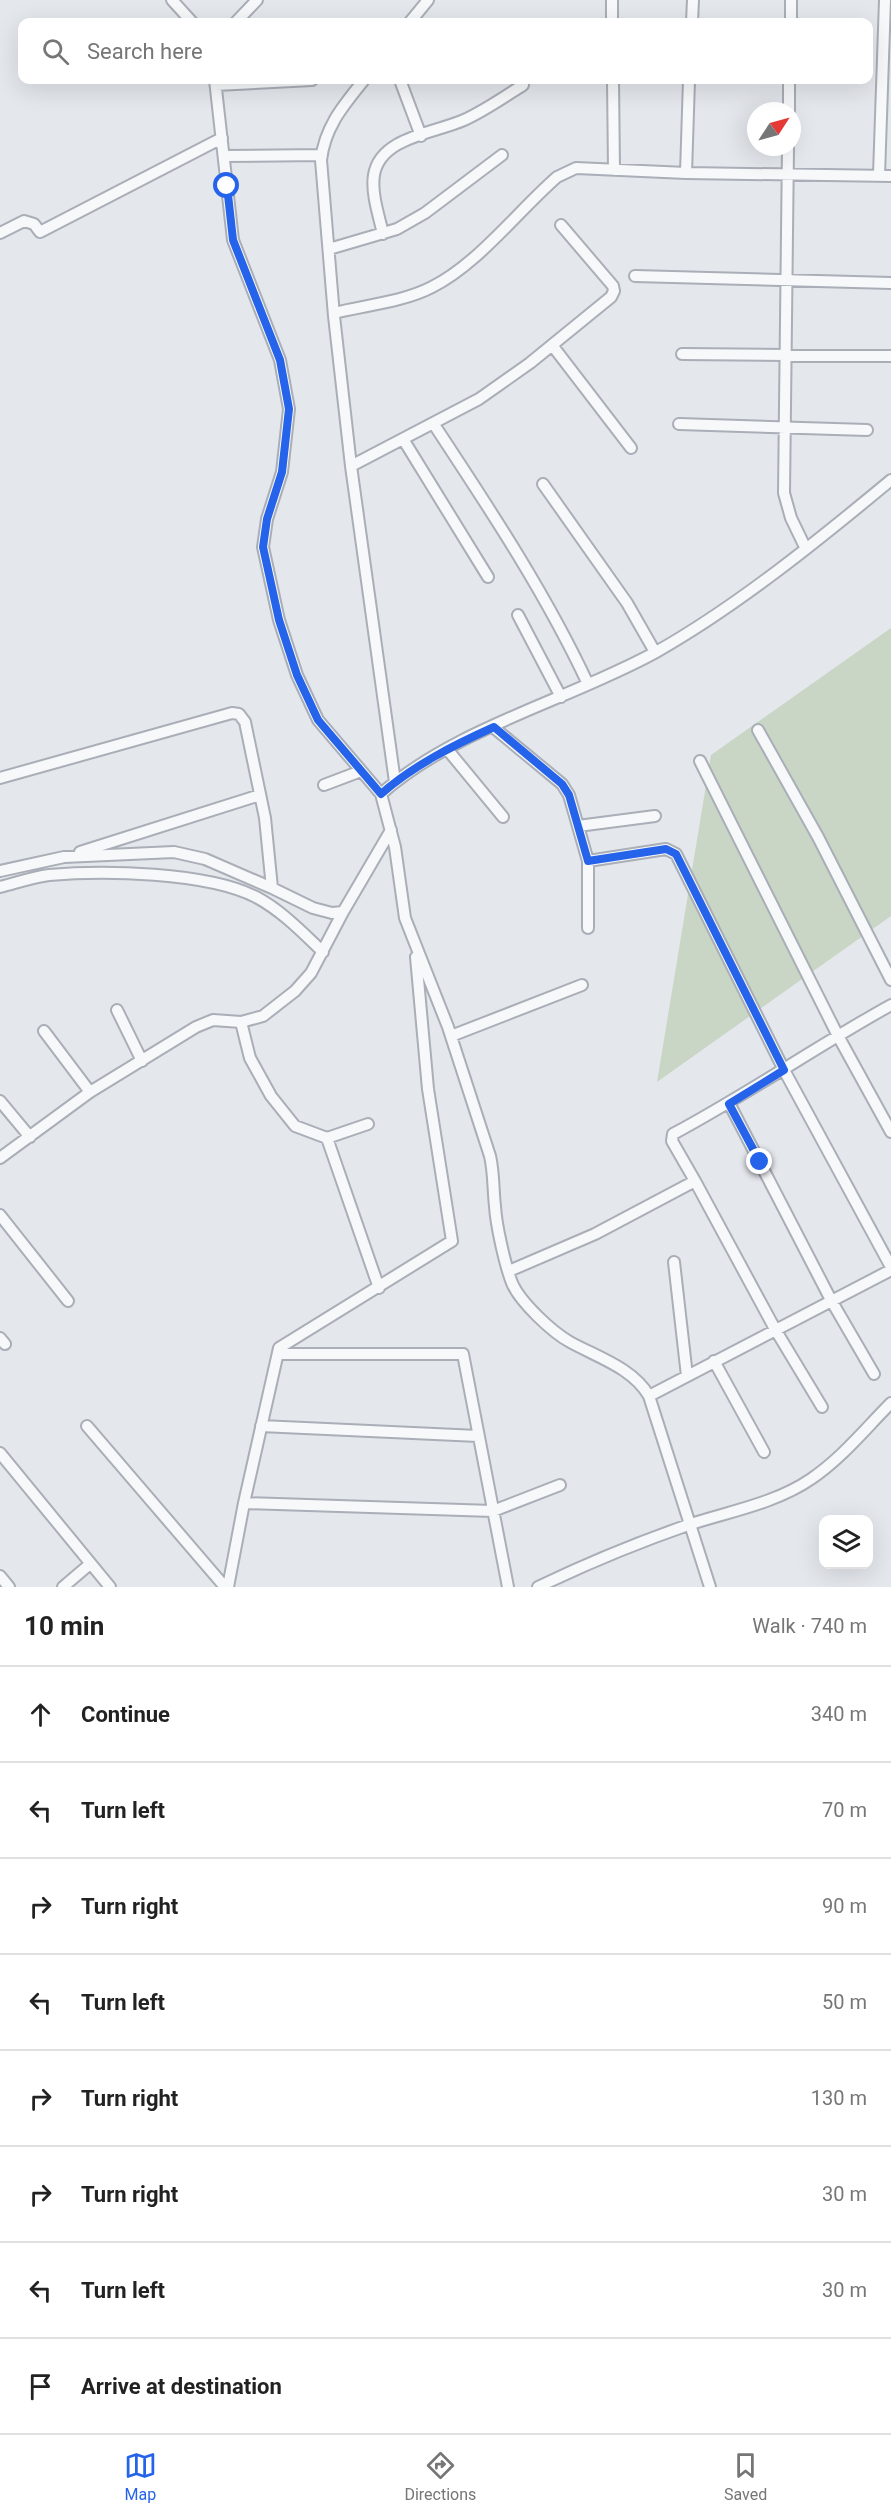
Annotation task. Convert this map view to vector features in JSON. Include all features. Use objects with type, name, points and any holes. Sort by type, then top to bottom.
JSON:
[{"type":"street","points":[[172,0],[188,18]]},
{"type":"street","points":[[240,18],[257,0]]},
{"type":"street","points":[[413,18],[428,0]]},
{"type":"street","points":[[612,0],[612,18]]},
{"type":"street","points":[[692,18],[693,0]]},
{"type":"street","points":[[791,0],[791,18]]},
{"type":"street","points":[[879,175],[885,0]]},
{"type":"street","points":[[215,84],[233,240],[280,360],[289,409],[282,472],[267,519],[263,547],[279,620],[297,675],[318,720],[381,794],[391,830],[405,918],[451,1036],[490,1156],[494,1172],[495,1208],[513,1284],[544,1322],[567,1340],[635,1378],[649,1396],[710,1587]]},
{"type":"street","points":[[361,84],[333,119],[324,140],[322,155],[328,249],[351,466],[395,782]]},
{"type":"street","points":[[402,84],[421,136]]},
{"type":"street","points":[[613,84],[614,170]]},
{"type":"street","points":[[686,173],[689,84]]},
{"type":"street","points":[[789,84],[789,102]]},
{"type":"street","points":[[383,234],[375,197],[374,175],[381,157],[390,149],[464,120],[523,85]]},
{"type":"street","points":[[0,233],[24,221],[34,224],[40,232],[222,138]]},
{"type":"street","points":[[224,156],[322,155]]},
{"type":"street","points":[[328,249],[397,230],[425,213],[502,155]]},
{"type":"street","points":[[788,156],[784,493],[791,518],[805,547]]},
{"type":"street","points":[[334,313],[409,297],[433,287],[457,272],[557,177],[576,168],[686,173],[891,176]]},
{"type":"street","points":[[351,466],[479,399],[552,345],[611,297],[614,291],[561,225]]},
{"type":"street","points":[[634,276],[891,283]]},
{"type":"street","points":[[552,345],[631,448]]},
{"type":"street","points":[[681,354],[891,356]]},
{"type":"street","points":[[433,423],[495,517],[542,595],[588,684]]},
{"type":"street","points":[[679,424],[867,430]]},
{"type":"street","points":[[403,439],[488,577]]},
{"type":"street","points":[[381,794],[395,782],[447,749],[655,652],[755,585],[891,480]]},
{"type":"street","points":[[543,484],[627,603],[655,652]]},
{"type":"street","points":[[518,615],[561,697]]},
{"type":"street","points":[[0,778],[232,713],[239,714],[245,722],[265,818],[272,888]]},
{"type":"street","points":[[494,727],[562,784],[569,795],[588,861],[588,928]]},
{"type":"street","points":[[758,730],[818,837],[891,980]]},
{"type":"street","points":[[447,749],[503,817]]},
{"type":"street","points":[[700,761],[837,1034],[891,1132]]},
{"type":"street","points":[[324,785],[361,771]]},
{"type":"street","points":[[0,872],[64,857],[260,795]]},
{"type":"street","points":[[578,826],[655,816]]},
{"type":"street","points":[[0,1158],[90,1092],[196,1027],[213,1020],[241,1022],[263,1016],[279,1006],[311,973],[343,912],[391,830]]},
{"type":"street","points":[[588,861],[666,849],[676,854],[784,1070],[891,1269],[649,1396]]},
{"type":"street","points":[[64,857],[174,852],[206,859],[313,908],[332,913],[343,912]]},
{"type":"street","points":[[0,887],[46,876],[105,873],[142,874],[218,884],[254,896],[280,912],[323,952]]},
{"type":"street","points":[[226,1587],[279,1348],[452,1241],[428,1089],[414,943]]},
{"type":"street","points":[[451,1036],[582,985]]},
{"type":"street","points":[[822,1407],[775,1329],[672,1141],[673,1134],[729,1104],[837,1034],[891,1005]]},
{"type":"street","points":[[117,1010],[142,1061]]},
{"type":"street","points":[[241,1022],[250,1058],[271,1096],[295,1126],[327,1138],[368,1124]]},
{"type":"street","points":[[44,1030],[90,1092]]},
{"type":"street","points":[[0,1101],[30,1137]]},
{"type":"street","points":[[729,1104],[831,1300],[874,1374]]},
{"type":"street","points":[[327,1138],[379,1288]]},
{"type":"street","points":[[509,1271],[595,1234],[695,1181]]},
{"type":"street","points":[[0,1215],[68,1301]]},
{"type":"street","points":[[674,1262],[687,1376]]},
{"type":"street","points":[[278,1354],[462,1354],[508,1587]]},
{"type":"street","points":[[714,1361],[764,1452]]},
{"type":"street","points":[[538,1587],[597,1559],[691,1524],[759,1503],[810,1479],[838,1458],[891,1403]]},
{"type":"street","points":[[87,1426],[226,1587]]},
{"type":"street","points":[[261,1426],[478,1436]]},
{"type":"street","points":[[0,1454],[110,1587]]},
{"type":"street","points":[[244,1503],[493,1511],[560,1485]]},
{"type":"street","points":[[63,1587],[90,1564]]},
{"type":"street","points":[[0,1576],[9,1587]]},
{"type":"green space","points":[[891,628],[891,916],[657,1082],[711,755]]},
{"type":"route","points":[[227,186],[233,240],[267,321],[280,360],[289,409],[282,472],[267,519],[263,547],[279,620],[297,675],[318,720],[381,794],[395,782],[450,747],[494,727],[562,784],[569,795],[588,861],[666,849],[676,854],[784,1070],[729,1104],[760,1162]]}]
